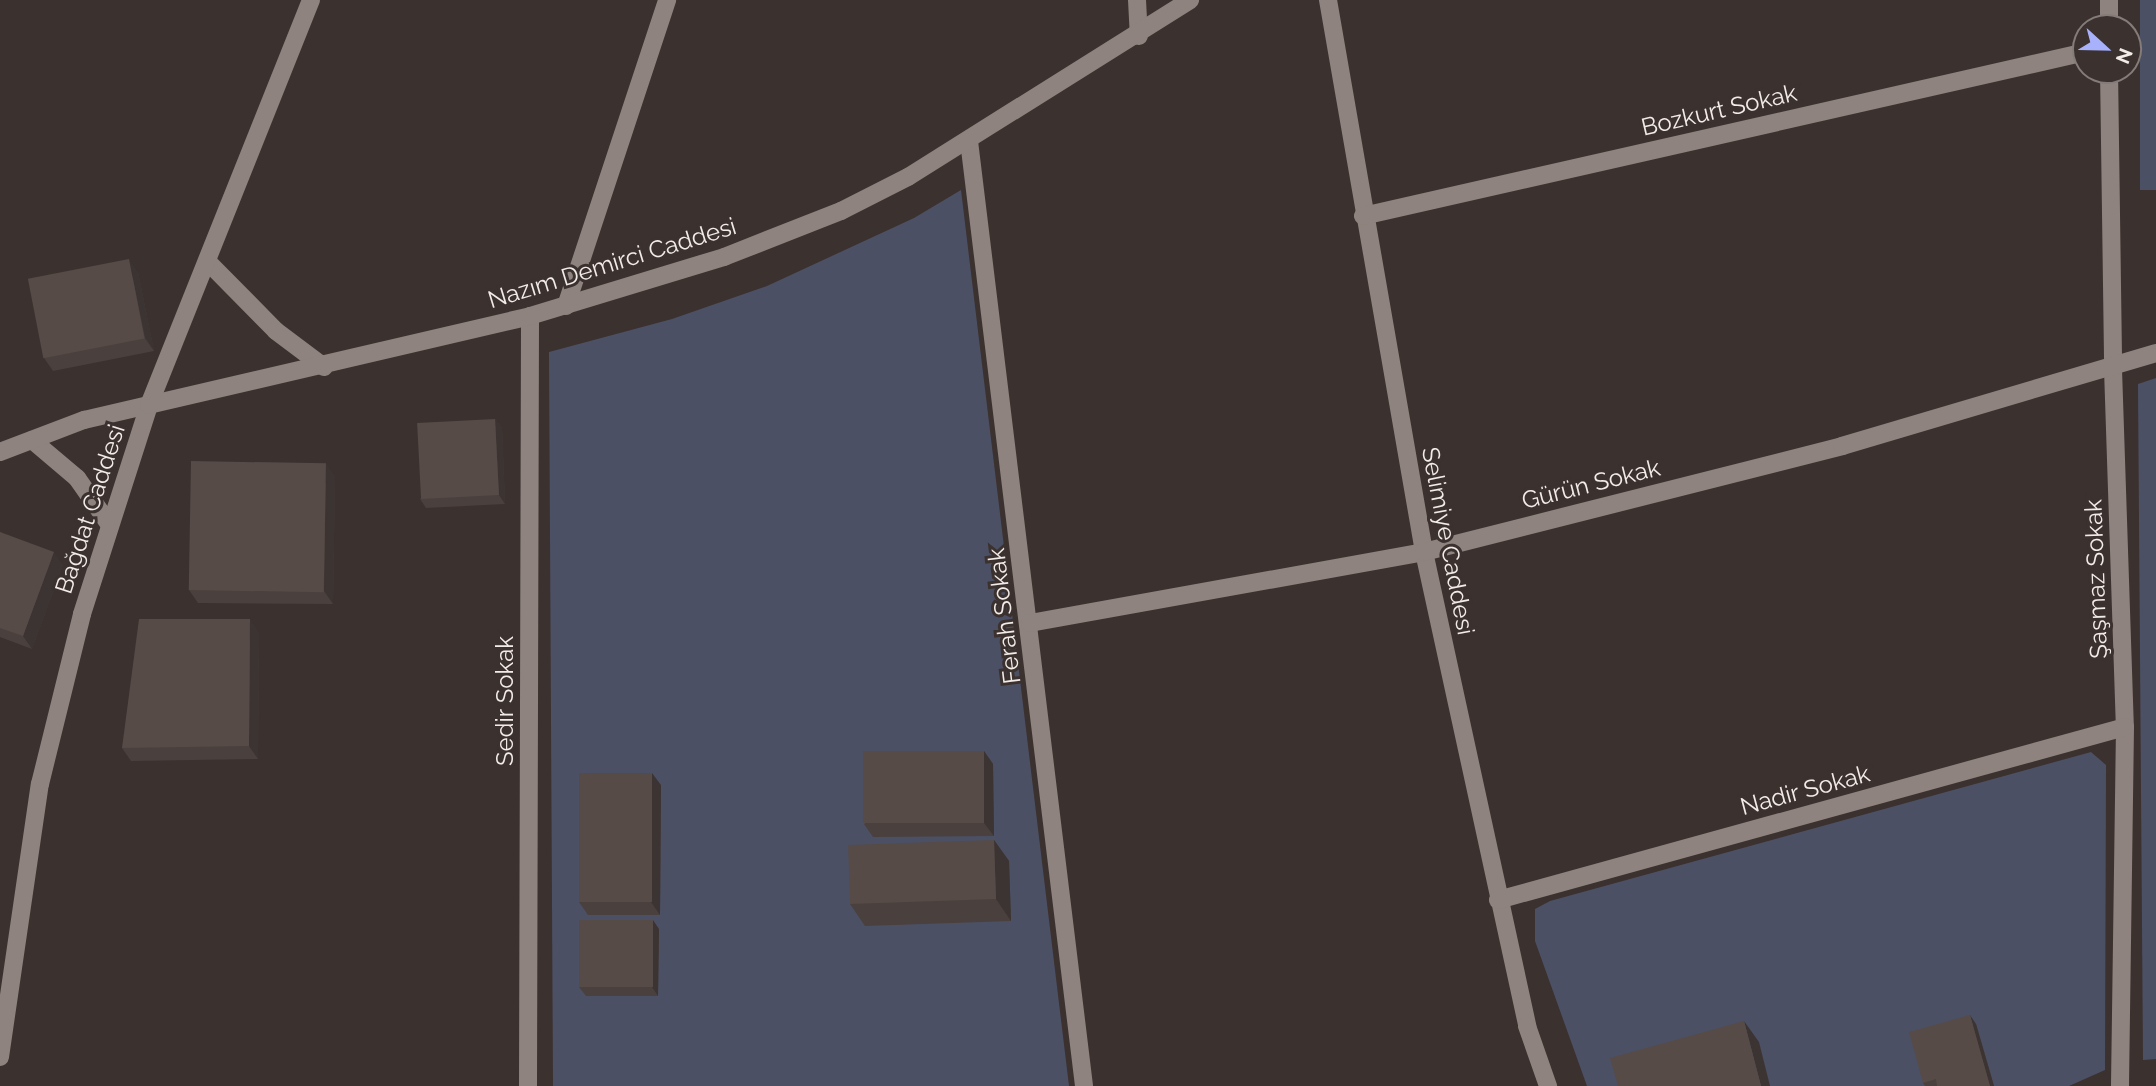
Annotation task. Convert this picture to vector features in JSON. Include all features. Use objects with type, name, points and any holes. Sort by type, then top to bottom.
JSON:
[{"type":"street","name":"Bağdat Caddesi","points":[[0,1057],[56,706],[109,524],[149,405],[311,0]]},
{"type":"street","points":[[566,306],[667,0]]},
{"type":"street","points":[[1137,0],[1139,36]]},
{"type":"street","name":"Nazım Demirci Caddesi","points":[[0,453],[84,420],[324,367],[530,316],[724,257],[841,211],[970,141],[1139,36],[1191,0]]},
{"type":"street","name":"Selimiye Caddesi","points":[[1328,0],[1363,216],[1424,552],[1527,1026],[1548,1086]]},
{"type":"street","name":"Bozkurt Sokak","points":[[1363,216],[2072,55]]},
{"type":"street","name":"Şaşmaz Sokak","points":[[2109,84],[2113,369],[2125,727],[2120,1086]]},
{"type":"street","name":"Ferah Sokak","points":[[970,141],[1084,1086]]},
{"type":"street","points":[[207,261],[276,331],[324,367]]},
{"type":"street","name":"Sedir Sokak","points":[[528,1086],[530,316]]},
{"type":"street","name":"Gürün Sokak","points":[[1030,622],[1424,552],[1842,446],[2113,369],[2156,353]]},
{"type":"street","points":[[32,440],[77,478],[109,524]]},
{"type":"street","name":"Nadir Sokak","points":[[1498,900],[2125,727]]},
{"type":"shaded area","points":[[2140,0],[2156,0],[2156,190],[2140,190]]},
{"type":"shaded area","points":[[961,190],[1069,1086],[553,1086],[549,352],[672,319],[767,286],[914,218]]},
{"type":"shaded area","points":[[2156,378],[2156,1059],[2143,1060],[2138,384]]},
{"type":"shaded area","points":[[2091,752],[2106,765],[2105,1070],[2069,1086],[1587,1086],[1535,941],[1535,909],[1550,901]]},
{"type":"building","points":[[129,259],[144,339],[43,358],[28,279]]},
{"type":"building","points":[[495,419],[499,495],[421,499],[417,423]]},
{"type":"building","points":[[191,461],[326,463],[324,592],[189,590]]},
{"type":"building","points":[[0,532],[54,552],[23,636],[0,628]]},
{"type":"building","points":[[139,619],[250,619],[249,746],[122,748]]},
{"type":"building","points":[[863,751],[984,751],[984,823],[863,823]]},
{"type":"building","points":[[579,773],[652,773],[652,902],[579,902]]},
{"type":"building","points":[[994,840],[996,899],[850,904],[848,845]]},
{"type":"building","points":[[579,920],[653,920],[653,987],[579,987]]},
{"type":"building","points":[[1970,1015],[1990,1086],[1937,1086],[1936,1079],[1923,1083],[1909,1032]]},
{"type":"building","points":[[1744,1021],[1761,1086],[1618,1086],[1610,1058]]}]
